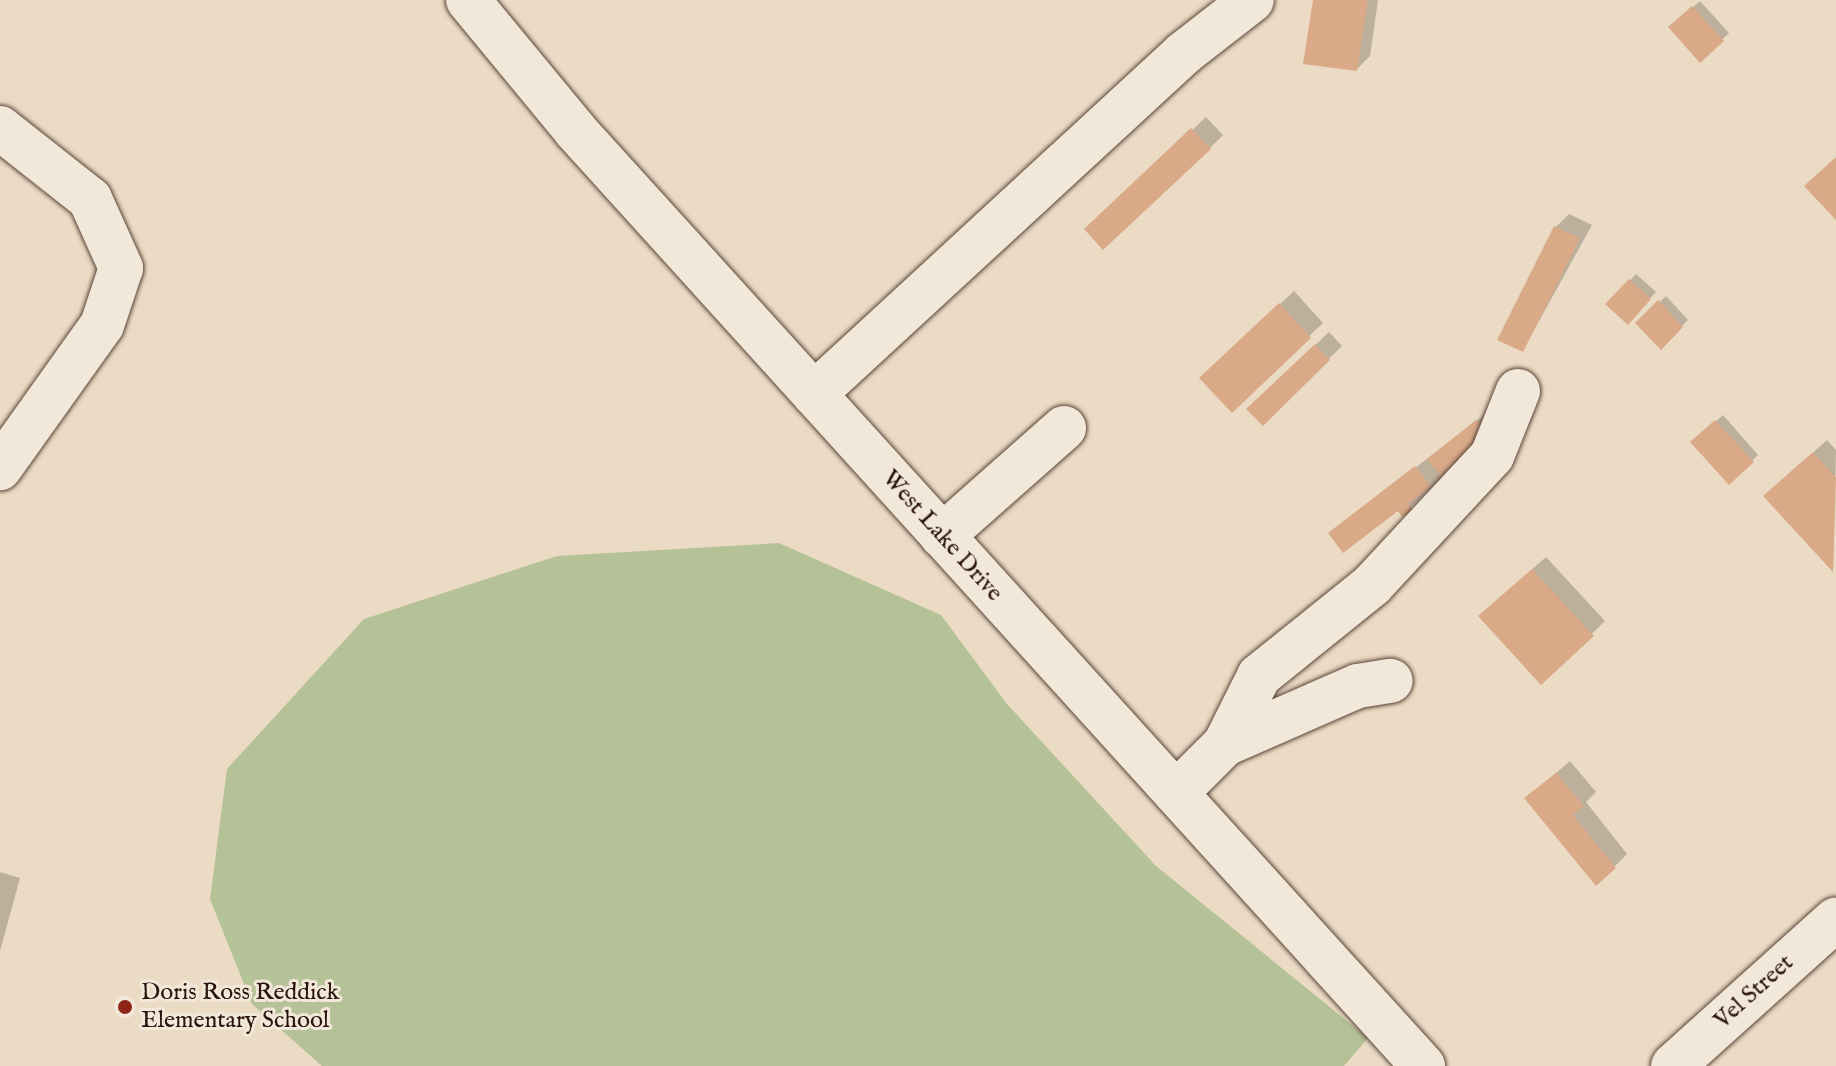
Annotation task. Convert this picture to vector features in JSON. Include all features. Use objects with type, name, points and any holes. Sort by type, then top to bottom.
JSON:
[{"type":"street","name":"West Lake Drive","points":[[468,0],[575,130],[1423,1066]]},
{"type":"street","points":[[814,394],[1184,53],[1252,0]]},
{"type":"street","points":[[0,128],[90,199],[121,268],[102,325],[0,468]]},
{"type":"street","points":[[1176,793],[1225,744],[1259,676],[1372,585],[1492,456],[1518,391]]},
{"type":"street","points":[[942,536],[1064,428]]},
{"type":"street","points":[[1225,744],[1358,686],[1391,681]]},
{"type":"street","name":"Vel Street","points":[[1673,1066],[1836,919]]},
{"type":"green space","points":[[779,543],[941,615],[1007,704],[1156,866],[1368,1038],[1344,1066],[322,1066],[252,1004],[210,899],[227,769],[364,619],[557,556]]},
{"type":"building","points":[[1313,0],[1368,0],[1357,71],[1303,64]]},
{"type":"building","points":[[1692,6],[1724,41],[1700,63],[1668,27]]},
{"type":"building","points":[[1191,128],[1211,149],[1103,250],[1084,229]]},
{"type":"building","points":[[1836,157],[1836,220],[1804,186]]},
{"type":"building","points":[[1554,226],[1580,238],[1523,352],[1497,340]]},
{"type":"building","points":[[1629,279],[1651,299],[1628,325],[1605,304]]},
{"type":"building","points":[[1658,300],[1683,327],[1661,350],[1635,323]]},
{"type":"building","points":[[1279,303],[1311,338],[1232,413],[1199,378]]},
{"type":"building","points":[[1315,344],[1330,360],[1263,426],[1246,409]]},
{"type":"building","points":[[1476,420],[1489,437],[1441,476],[1427,459]]},
{"type":"building","points":[[1715,420],[1754,462],[1729,485],[1690,442]]},
{"type":"building","points":[[1813,452],[1836,478],[1833,572],[1763,496]]},
{"type":"building","points":[[1415,466],[1431,486],[1408,504],[1413,510],[1402,517],[1398,511],[1343,553],[1328,533]]},
{"type":"building","points":[[1532,569],[1594,636],[1541,685],[1478,616]]},
{"type":"building","points":[[1556,773],[1584,806],[1573,815],[1616,868],[1596,886],[1524,798]]},
{"type":"place","name":"Doris Ross Reddick Elementary School","points":[[125,1007]]}]
